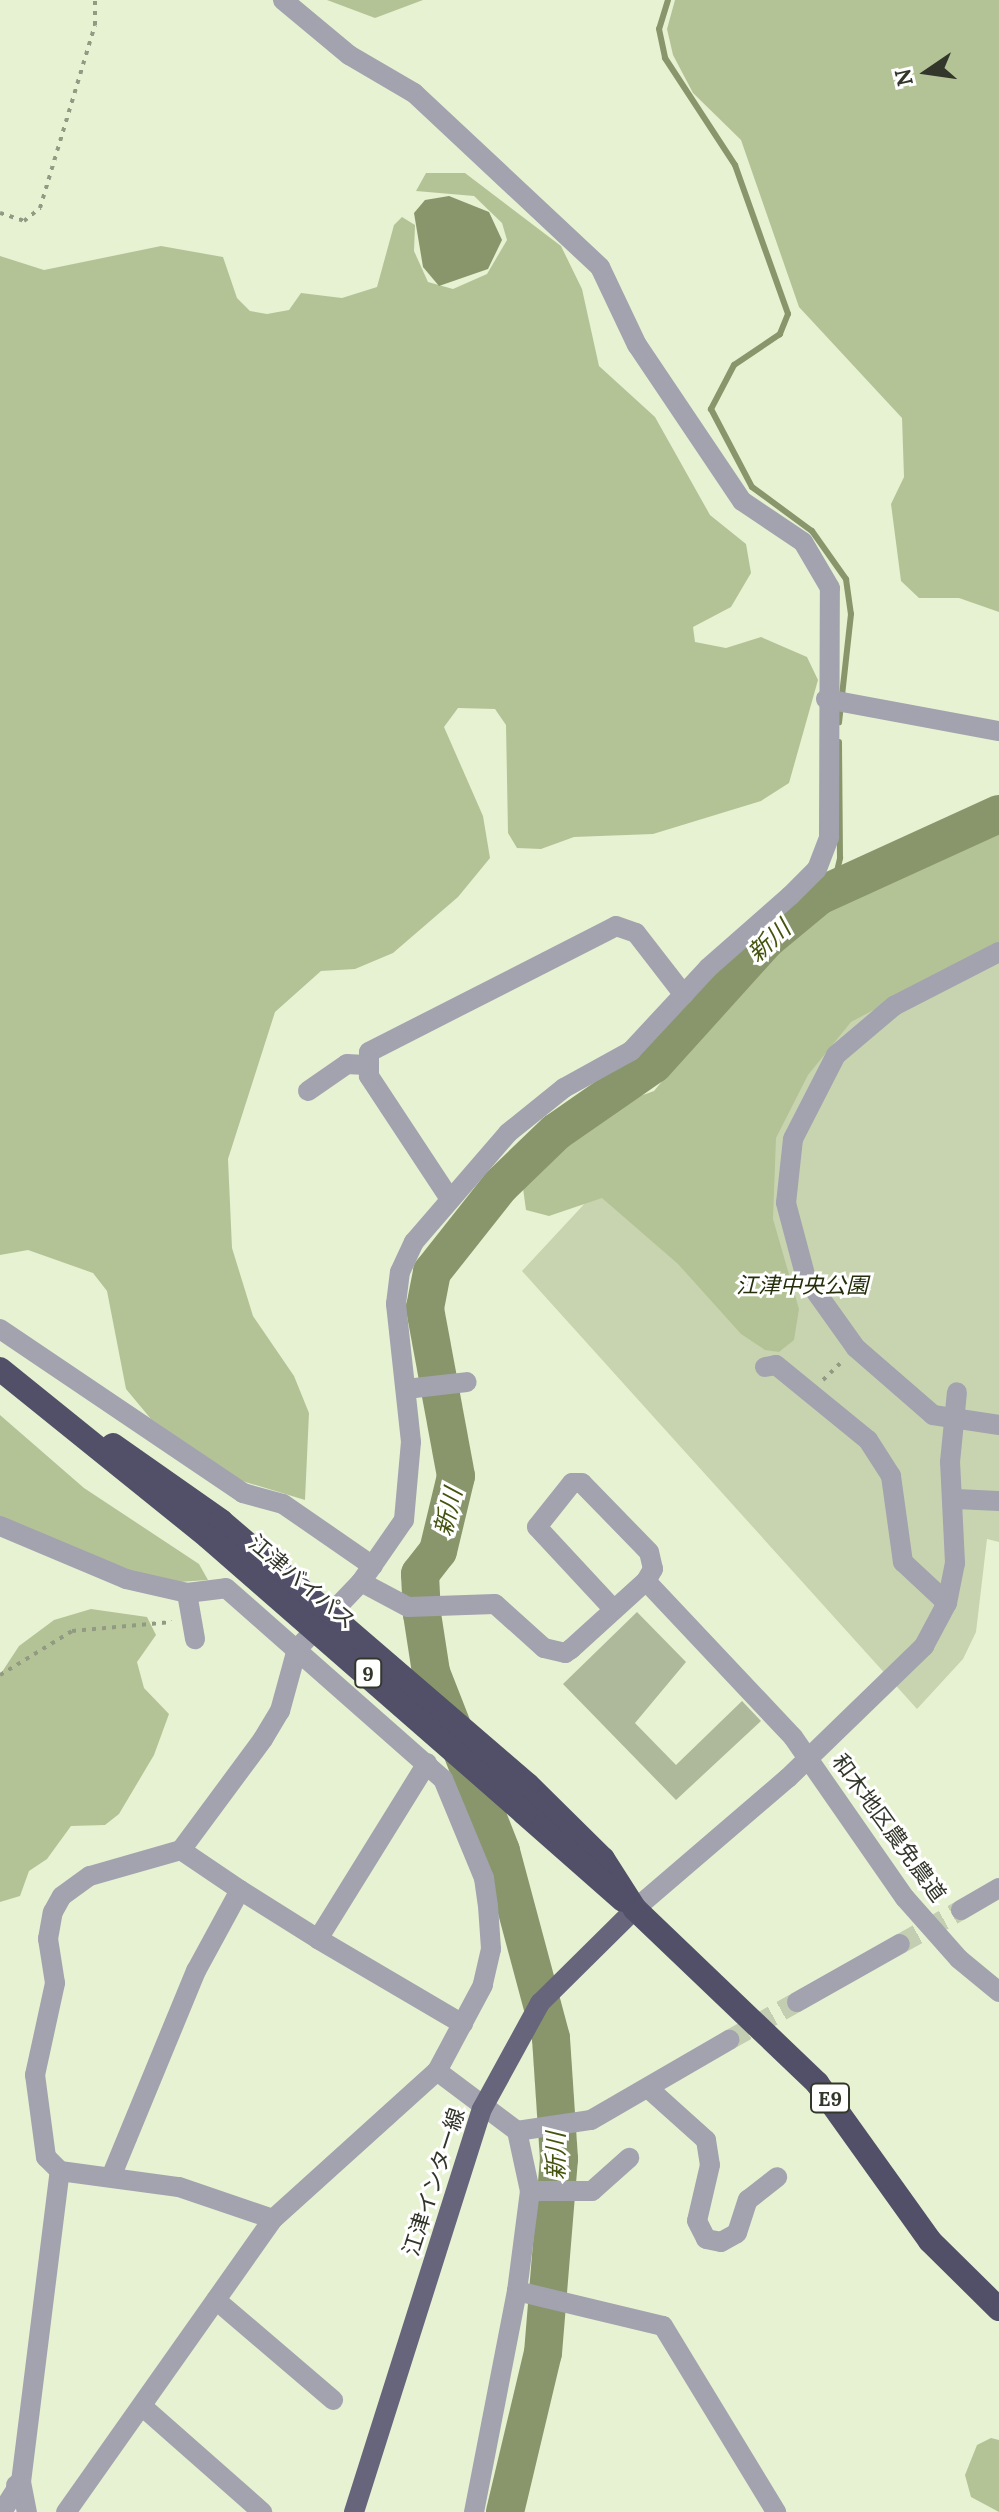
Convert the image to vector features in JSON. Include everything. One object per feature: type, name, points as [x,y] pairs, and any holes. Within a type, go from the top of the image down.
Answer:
[{"type":"highway","name":"江津バイパス","points":[[0,1369],[214,1529],[593,1879],[635,1909]]},
{"type":"highway","points":[[214,1529],[362,1636],[528,1785],[603,1859],[635,1909]]},
{"type":"highway","name":"E9","points":[[635,1909],[817,2083],[930,2241],[999,2309]]},
{"type":"main road","name":"江津インター線","points":[[354,2512],[482,2109],[518,2033],[560,1982],[635,1909]]},
{"type":"street","points":[[273,2219],[179,2187],[60,2171],[46,2157],[35,2075],[55,1983],[48,1939],[53,1912],[62,1896],[90,1876],[181,1850],[280,1711],[297,1649],[395,1540],[408,1498],[414,1388],[396,1304],[400,1272],[448,1196],[508,1133],[564,1088],[631,1051],[684,995],[817,869],[829,837],[826,699],[830,588],[803,542],[742,501],[637,345],[600,267],[414,93],[349,55],[283,0]]},
{"type":"street","points":[[826,699],[999,731]]},
{"type":"street","points":[[365,1065],[372,1050],[610,927],[636,933],[684,995]]},
{"type":"street","points":[[999,952],[894,1006],[851,1038],[822,1073],[793,1139],[786,1203],[797,1257],[830,1318],[856,1348],[933,1415],[999,1425]]},
{"type":"street","points":[[308,1091],[347,1064],[365,1065]]},
{"type":"street","points":[[365,1065],[448,1196]]},
{"type":"street","points":[[0,1329],[243,1493],[283,1504],[408,1607],[495,1604],[557,1654],[614,1610],[646,1581],[653,1569],[649,1552],[582,1483],[572,1483],[537,1527],[614,1610]]},
{"type":"street","points":[[765,1367],[776,1365],[868,1440],[891,1476],[903,1562],[947,1603]]},
{"type":"street","points":[[414,1388],[460,1383]]},
{"type":"street","points":[[635,1909],[809,1758],[924,1646],[947,1603],[955,1563],[956,1499],[950,1462],[957,1392]]},
{"type":"street","points":[[956,1499],[999,1501]]},
{"type":"street","points":[[0,1526],[126,1579],[187,1593],[226,1588],[427,1763],[453,1802],[488,1906],[486,1973],[437,2071],[273,2219],[66,2512]]},
{"type":"street","name":"和木地区農免農道","points":[[646,1581],[809,1758],[905,1898],[959,1959],[999,1992]]},
{"type":"street","points":[[187,1593],[195,1639]]},
{"type":"street","points":[[318,1939],[427,1763]]},
{"type":"street","points":[[181,1850],[318,1939],[463,2024]]},
{"type":"street","points":[[961,1910],[999,1888]]},
{"type":"street","points":[[111,2177],[196,1971],[240,1890]]},
{"type":"street","points":[[797,2002],[900,1944]]},
{"type":"street","points":[[437,2071],[482,2109],[525,2131],[591,2120],[729,2040]]},
{"type":"street","points":[[648,2088],[706,2140],[710,2165],[697,2221],[706,2239],[721,2242],[737,2233],[748,2200],[777,2177]]},
{"type":"street","points":[[474,2512],[521,2292],[533,2191],[525,2131]]},
{"type":"street","points":[[533,2191],[572,2193],[599,2187],[629,2158]]},
{"type":"street","points":[[27,2512],[21,2482],[60,2171]]},
{"type":"street","points":[[521,2292],[566,2300],[663,2326],[776,2512]]},
{"type":"street","points":[[216,2300],[333,2400]]},
{"type":"street","points":[[143,2407],[262,2512]]},
{"type":"street","points":[[0,2495],[21,2482]]},
{"type":"street","points":[[2,2512],[21,2482]]},
{"type":"path","points":[[0,213],[24,221],[40,208],[95,25],[95,0]]},
{"type":"path","points":[[819,1383],[856,1348]]},
{"type":"path","points":[[0,1675],[72,1631],[190,1618]]},
{"type":"green space","name":"江津中央公園","points":[[999,928],[999,1542],[987,1539],[976,1632],[963,1659],[917,1709],[522,1271],[600,1187],[783,1056]]},
{"type":"shaded area","points":[[327,0],[423,0],[375,18]]},
{"type":"shaded area","points":[[675,0],[999,0],[999,612],[959,598],[919,598],[901,581],[891,504],[904,477],[902,418],[799,307],[741,140],[693,93],[673,55],[667,29]]},
{"type":"shaded area","points":[[426,173],[465,173],[561,246],[582,289],[599,366],[655,417],[710,515],[746,544],[751,573],[731,607],[693,627],[695,642],[726,648],[761,637],[807,657],[818,680],[789,783],[761,801],[653,834],[574,837],[541,849],[517,848],[508,833],[506,725],[495,709],[458,708],[444,727],[483,816],[490,858],[458,897],[393,953],[355,969],[321,971],[275,1012],[228,1159],[232,1248],[253,1316],[294,1376],[309,1413],[305,1500],[242,1481],[151,1419],[126,1389],[107,1291],[93,1273],[28,1250],[0,1255],[0,256],[44,270],[161,246],[223,257],[237,298],[250,311],[267,314],[289,310],[301,293],[342,298],[377,287],[394,225],[402,217],[415,225],[414,251],[428,282],[453,289],[487,274],[507,240],[502,223],[474,196],[416,191]]},
{"type":"shaded area","points":[[449,196],[489,212],[502,240],[488,269],[439,286],[423,267],[414,213],[425,200]]},
{"type":"shaded area","points":[[999,824],[999,943],[851,1022],[808,1075],[776,1138],[773,1219],[799,1309],[794,1340],[779,1352],[765,1350],[741,1334],[678,1264],[602,1198],[549,1216],[526,1210],[522,1181],[543,1153],[615,1105],[654,1091],[762,960],[810,914]]},
{"type":"shaded area","points":[[0,1415],[84,1488],[199,1564],[208,1580],[165,1583],[0,1521]]},
{"type":"shaded area","points":[[91,1609],[147,1617],[156,1635],[137,1662],[144,1688],[169,1714],[154,1755],[119,1814],[105,1825],[71,1826],[47,1859],[29,1871],[20,1896],[0,1902],[0,1675],[19,1646],[54,1620]]},
{"type":"shaded area","points":[[991,2438],[999,2440],[999,2512],[971,2497],[965,2475],[977,2445]]},
{"type":"building","points":[[637,1612],[686,1662],[635,1723],[676,1765],[742,1701],[761,1721],[676,1800],[563,1684]]},
{"type":"waterway","points":[[668,0],[659,29],[665,58],[735,165],[788,314],[780,334],[734,365],[711,409],[752,487],[812,531],[846,579],[851,614],[839,722]]},
{"type":"waterway","points":[[819,896],[835,880],[840,858],[839,742]]},
{"type":"waterway","name":"新川","points":[[505,2512],[543,2353],[559,2159],[551,2038],[501,1851],[431,1672],[422,1614],[420,1574],[438,1551],[456,1476],[425,1308],[432,1272],[500,1186],[556,1132],[654,1064],[766,940],[819,896],[999,814]]},
{"type":"tunnel","points":[[900,1944],[961,1910]]},
{"type":"tunnel","points":[[729,2040],[797,2002]]}]
